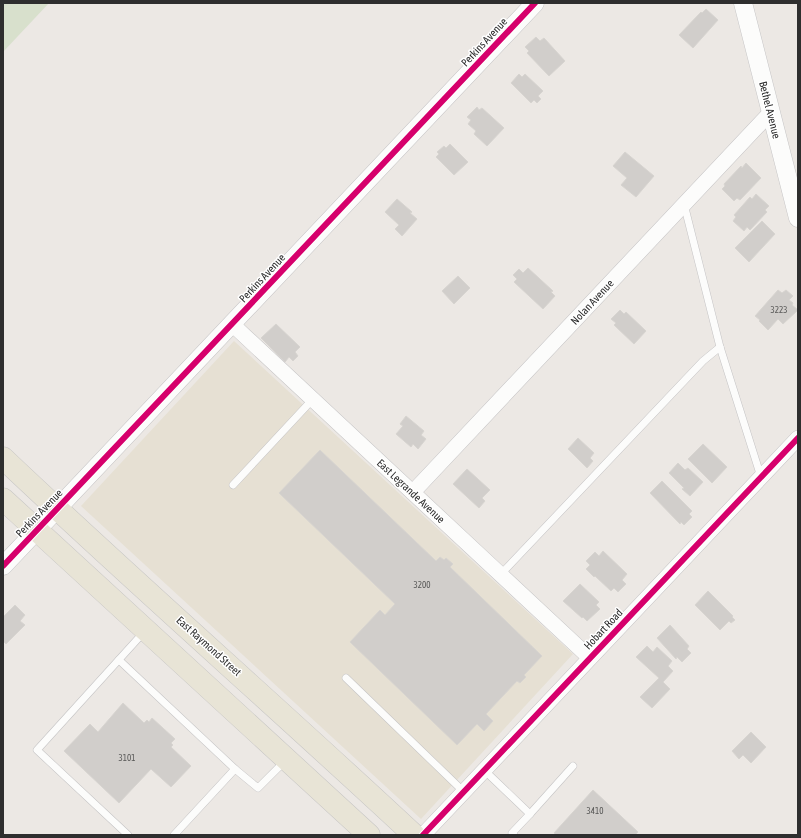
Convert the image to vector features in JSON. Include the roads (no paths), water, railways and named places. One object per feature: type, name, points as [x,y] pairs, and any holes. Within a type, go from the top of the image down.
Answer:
[{"type":"main road","name":"East Raymond Street","points":[[3,458],[414,835]]},
{"type":"main road","points":[[3,499],[369,835]]},
{"type":"street","name":"Perkins Avenue","points":[[3,566],[535,3]]},
{"type":"street","name":"Bethel Avenue","points":[[743,3],[798,218]]},
{"type":"street","name":"Nolan Avenue","points":[[413,492],[770,112]]},
{"type":"street","name":"East Legrande Avenue","points":[[232,324],[590,658]]},
{"type":"street","name":"Hobart Road","points":[[424,835],[798,438]]},
{"type":"lane","points":[[684,204],[720,347],[761,477]]},
{"type":"lane","points":[[501,574],[703,361],[720,347]]},
{"type":"lane","points":[[233,485],[313,400]]},
{"type":"lane","points":[[128,835],[37,750],[146,630]]},
{"type":"lane","points":[[119,660],[235,769],[258,788],[287,759]]},
{"type":"lane","points":[[346,678],[464,792]]},
{"type":"lane","points":[[514,835],[512,833],[573,766]]},
{"type":"lane","points":[[177,834],[235,769]]},
{"type":"lane","points":[[484,770],[530,814]]}]
